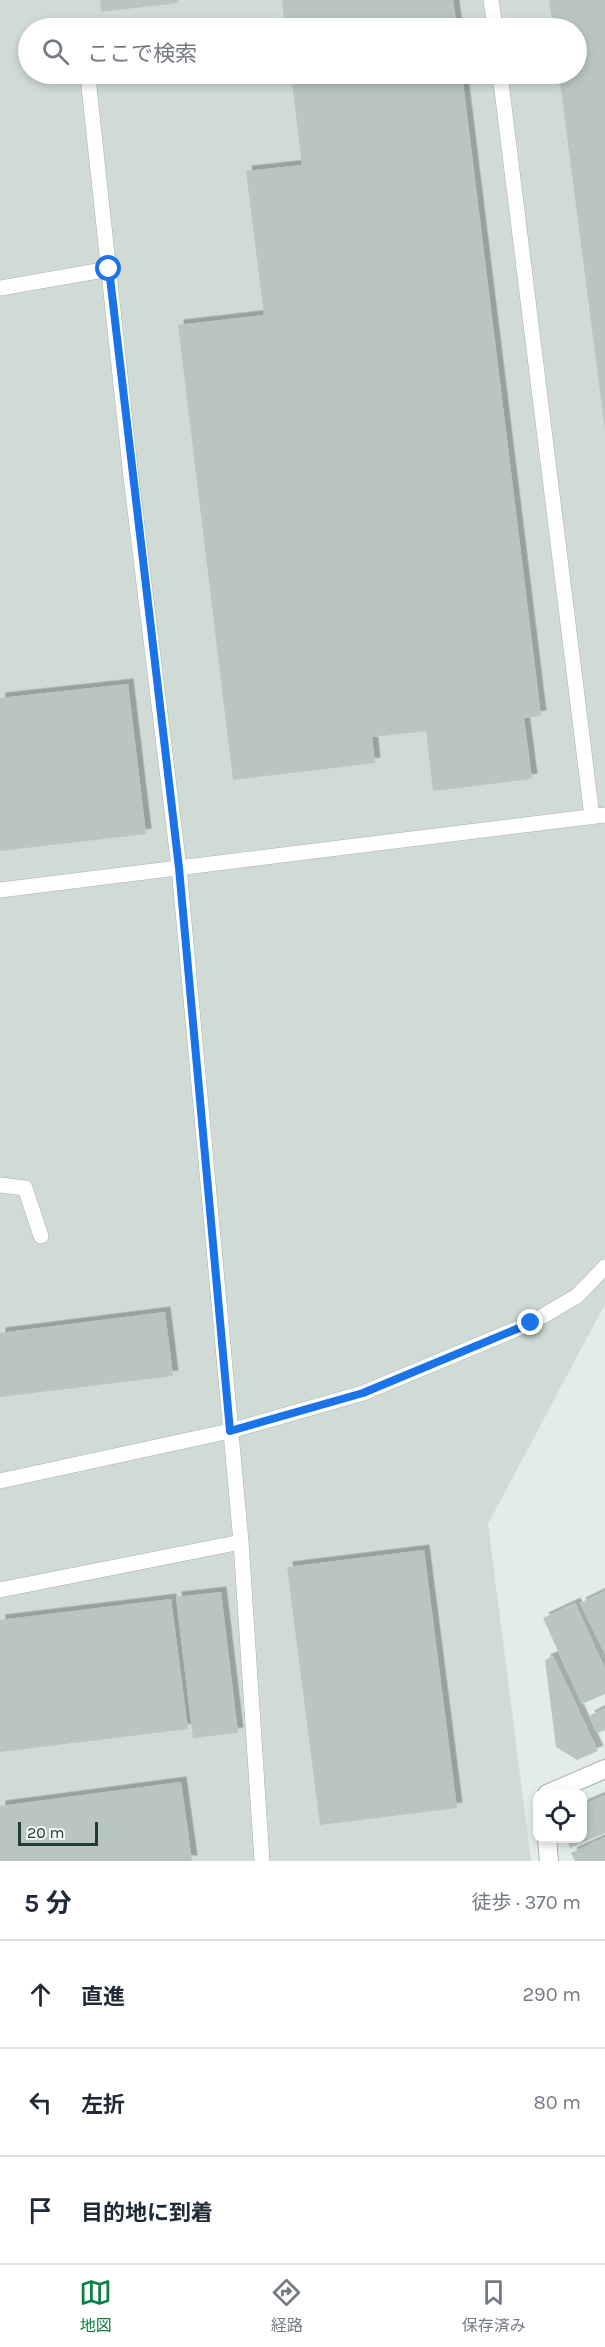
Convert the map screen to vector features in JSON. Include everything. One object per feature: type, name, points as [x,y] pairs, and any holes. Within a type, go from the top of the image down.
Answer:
[{"type":"street","points":[[558,1789],[605,1769]]},
{"type":"street","points":[[547,1843],[549,1861]]},
{"type":"lane","points":[[491,0],[494,18]]},
{"type":"lane","points":[[0,890],[598,816],[501,84]]},
{"type":"lane","points":[[89,87],[179,868],[241,1542],[262,1861]]},
{"type":"lane","points":[[0,288],[109,269]]},
{"type":"lane","points":[[0,1185],[25,1188],[41,1236]]},
{"type":"lane","points":[[0,1481],[230,1431],[363,1393],[531,1323],[577,1296],[605,1267]]},
{"type":"lane","points":[[0,1590],[241,1542]]},
{"type":"shaded area","points":[[0,0],[605,0],[605,1304],[488,1524],[531,1861],[0,1861]]},
{"type":"building","points":[[100,0],[178,0],[178,3],[101,12]]},
{"type":"building","points":[[282,0],[453,0],[456,18],[284,18]]},
{"type":"building","points":[[549,0],[605,0],[605,430],[560,84],[587,84],[587,18],[552,18]]},
{"type":"building","points":[[292,84],[463,84],[541,716],[524,718],[532,779],[433,791],[426,731],[372,737],[375,763],[233,780],[178,325],[264,315],[246,171],[302,165]]},
{"type":"building","points":[[128,684],[146,834],[0,851],[0,698]]},
{"type":"building","points":[[165,1312],[173,1376],[0,1397],[0,1333]]},
{"type":"building","points":[[424,1550],[457,1808],[320,1825],[287,1567]]},
{"type":"building","points":[[605,1591],[605,1654],[580,1603]]},
{"type":"building","points":[[221,1592],[238,1733],[193,1738],[176,1597]]},
{"type":"building","points":[[171,1599],[188,1729],[0,1752],[0,1620]]},
{"type":"building","points":[[575,1603],[605,1669],[605,1694],[582,1704],[543,1618]]},
{"type":"building","points":[[553,1656],[598,1751],[577,1760],[556,1747],[545,1660]]},
{"type":"building","points":[[605,1708],[605,1730],[597,1733],[589,1716]]},
{"type":"building","points":[[181,1782],[192,1861],[0,1861],[0,1806]]},
{"type":"building","points":[[605,1795],[605,1833],[587,1841],[587,1803]]},
{"type":"building","points":[[605,1837],[605,1861],[575,1861],[571,1853]]},
{"type":"building","points":[[568,1843],[582,1843],[570,1848]]},
{"type":"route","points":[[109,269],[131,477],[179,868],[230,1431],[363,1393],[531,1323]]}]
